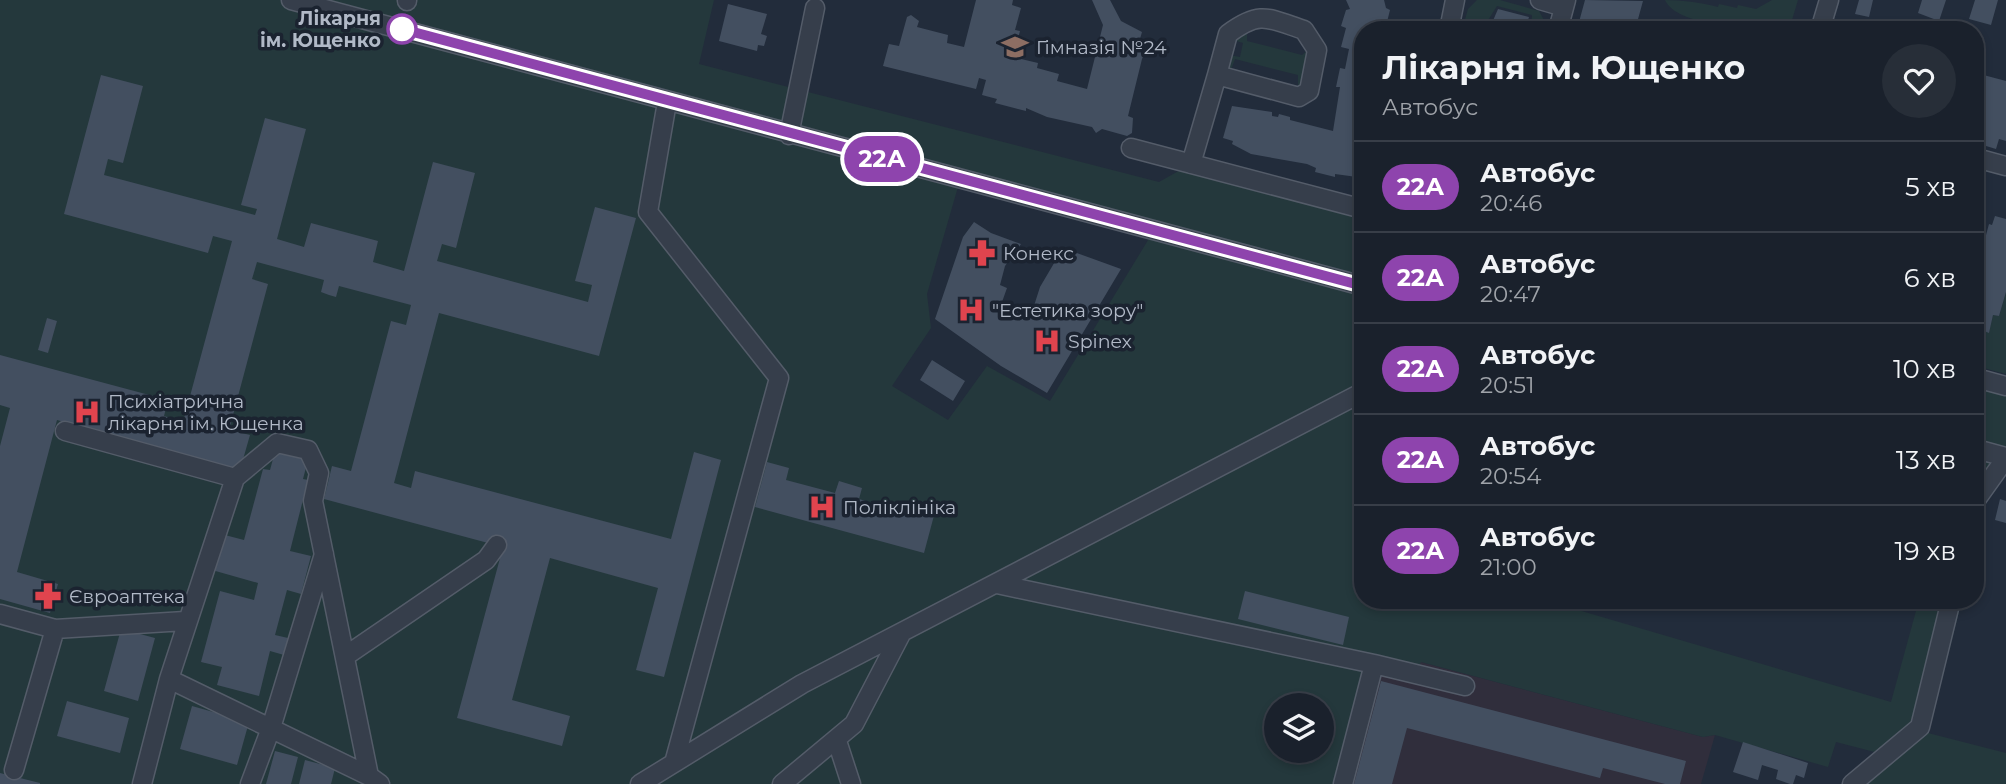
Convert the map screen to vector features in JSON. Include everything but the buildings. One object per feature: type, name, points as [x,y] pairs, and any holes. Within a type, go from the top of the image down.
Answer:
[{"type":"street","points":[[291,0],[1354,284]]},
{"type":"street","points":[[1451,21],[1455,0]]},
{"type":"street","points":[[1540,0],[1565,3],[1560,21]]},
{"type":"street","points":[[1823,21],[1829,0]]},
{"type":"street","points":[[789,135],[815,8]]},
{"type":"street","points":[[1191,164],[1228,34],[1247,20],[1265,18],[1304,30],[1317,50],[1308,91],[1299,97],[1217,75]]},
{"type":"street","points":[[667,102],[648,212],[779,378],[674,762]]},
{"type":"street","points":[[1131,148],[1354,207]]},
{"type":"street","points":[[1984,160],[2006,166]]},
{"type":"street","points":[[1984,380],[2006,386]]},
{"type":"street","points":[[640,784],[802,684],[1354,397]]},
{"type":"street","points":[[65,431],[235,478]]},
{"type":"street","points":[[142,784],[185,621],[235,478],[277,443],[308,450],[319,473],[313,501],[374,780]]},
{"type":"street","points":[[1984,451],[2006,457],[1984,489]]},
{"type":"street","points":[[347,656],[486,560],[497,545]]},
{"type":"street","points":[[250,784],[271,728],[325,550]]},
{"type":"street","points":[[1035,564],[1045,596]]},
{"type":"street","points":[[997,584],[1374,664],[1465,686]]},
{"type":"street","points":[[1852,784],[1920,727],[1949,609]]},
{"type":"street","points":[[0,614],[55,629],[185,621]]},
{"type":"street","points":[[14,770],[55,629]]},
{"type":"street","points":[[782,784],[837,741],[862,713],[901,634]]},
{"type":"street","points":[[1343,784],[1374,664]]},
{"type":"street","points":[[169,679],[374,780]]},
{"type":"street","points":[[837,741],[851,784]]},
{"type":"shaded area","points":[[1421,662],[1703,737],[1715,735],[1701,784],[1343,784],[1374,664]]},
{"type":"green space","points":[[0,0],[714,0],[699,64],[1159,182],[1191,164],[1354,207],[1354,609],[1575,609],[1891,702],[1917,609],[1960,609],[1928,733],[2006,753],[2006,784],[1852,784],[1886,755],[1836,742],[1828,767],[1715,735],[1703,737],[1421,662],[1416,674],[1375,664],[1343,784],[0,784]],"holes":[[[960,180],[1153,232],[1050,401],[987,366],[948,420],[892,386],[931,328],[927,294]]]},
{"type":"green space","points":[[1477,0],[1500,0],[1539,11],[1544,21],[1532,21],[1532,15],[1497,6],[1488,21],[1465,21],[1468,9]]},
{"type":"green space","points":[[1665,0],[1718,7],[1719,4],[1737,8],[1738,5],[1756,9],[1772,0],[1798,0],[1792,21],[1700,21],[1673,9]]},
{"type":"green space","points":[[1247,30],[1247,41],[1302,55],[1309,49],[1305,86],[1298,88],[1298,75],[1235,59],[1231,70],[1227,69],[1229,55],[1240,57],[1243,43],[1233,40]]},
{"type":"green space","points":[[2006,292],[2006,374],[1984,368],[1984,331],[1989,332],[1993,315],[1999,316]]},
{"type":"green space","points":[[1984,380],[2006,386],[2006,458],[1989,493],[1984,513]]},
{"type":"bus line","name":"22А","points":[[402,29],[687,108],[1354,284]]},
{"type":"place","name":"Лікарня ім. Ющенко","points":[[402,29]]},
{"type":"place","name":"Гімназія №24","points":[[1015,47]]},
{"type":"place","name":"Конекс","points":[[982,253]]},
{"type":"place","name":"\"Естетика зору\"","points":[[971,310]]},
{"type":"place","name":"Spinex","points":[[1047,341]]},
{"type":"place","name":"Психіатрична лікарня ім. Ющенка","points":[[87,412]]},
{"type":"place","name":"Поліклініка","points":[[822,507]]},
{"type":"place","name":"Євроаптека","points":[[48,596]]}]
